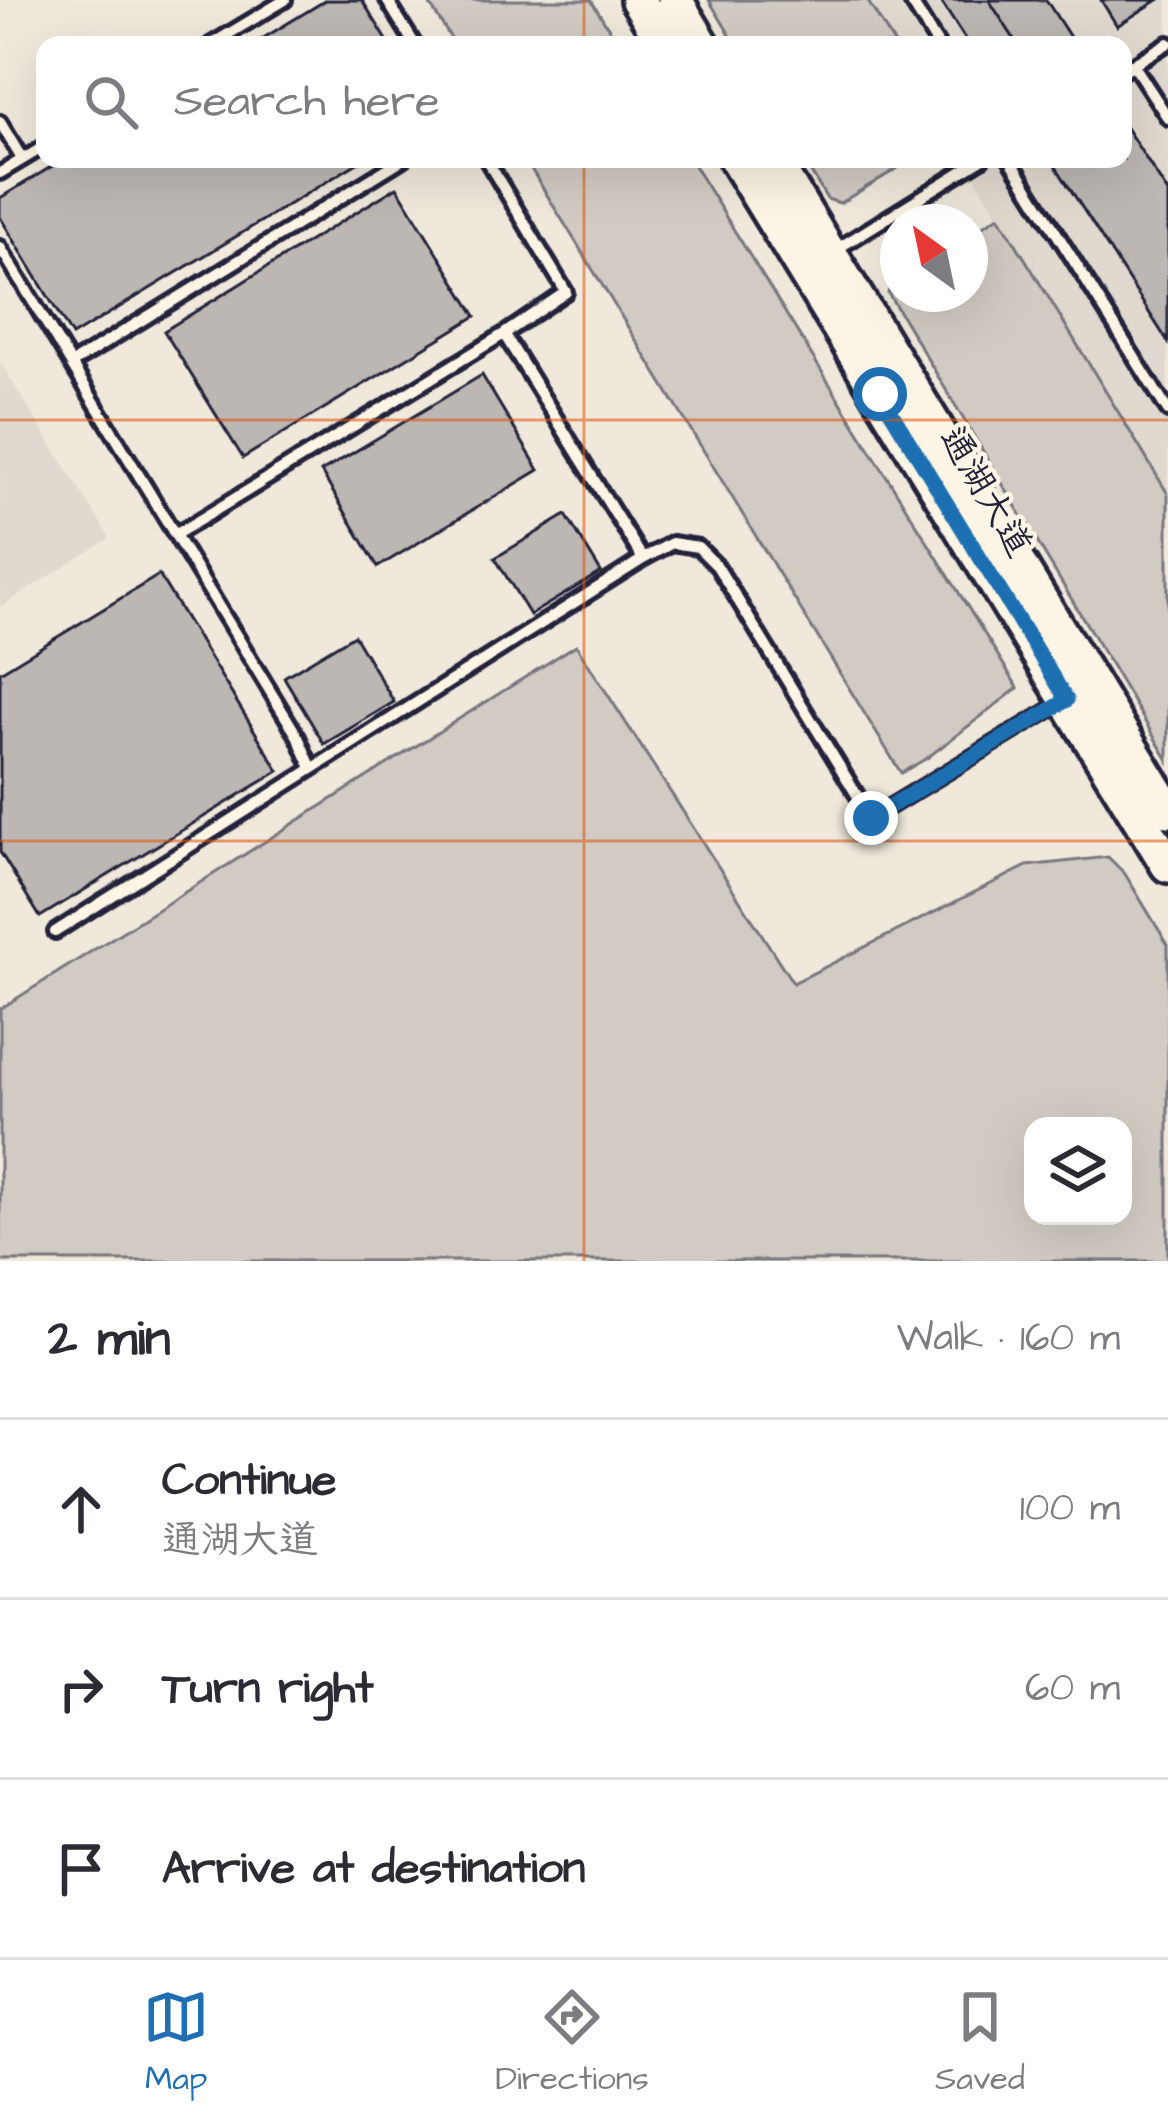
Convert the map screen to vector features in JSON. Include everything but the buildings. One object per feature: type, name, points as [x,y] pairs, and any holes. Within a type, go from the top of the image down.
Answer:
[{"type":"main road","points":[[638,0],[660,36]]},
{"type":"main road","points":[[675,0],[697,36]]},
{"type":"main road","name":"通湖大道","points":[[742,168],[1168,865]]},
{"type":"main road","name":"通湖大道","points":[[777,168],[1168,810]]},
{"type":"lane","points":[[225,36],[285,0]]},
{"type":"lane","points":[[387,0],[410,36]]},
{"type":"lane","points":[[910,0],[932,36]]},
{"type":"lane","points":[[1132,66],[1168,43]]},
{"type":"lane","points":[[1132,73],[1168,118]]},
{"type":"lane","points":[[0,122],[22,159]]},
{"type":"lane","points":[[0,173],[36,151]]},
{"type":"lane","points":[[71,364],[389,168]]},
{"type":"lane","points":[[176,535],[566,292],[491,168]]},
{"type":"lane","points":[[830,254],[968,168]]},
{"type":"lane","points":[[1016,168],[1168,411]]},
{"type":"lane","points":[[0,247],[298,737],[312,769]]},
{"type":"lane","points":[[504,334],[643,559]]},
{"type":"lane","points":[[55,932],[672,542],[698,547],[717,566],[871,818],[1067,700]]},
{"type":"shaded area","points":[[427,0],[591,0],[613,36],[449,36]]},
{"type":"shaded area","points":[[709,0],[867,0],[889,36],[731,36]]},
{"type":"shaded area","points":[[867,0],[1168,0],[1168,494],[969,168],[1132,168],[1132,36],[889,36]]},
{"type":"shaded area","points":[[531,168],[696,168],[1018,688],[901,773]]},
{"type":"shaded area","points":[[808,168],[898,168],[840,203],[827,199]]},
{"type":"shaded area","points":[[999,216],[1168,494],[1168,760],[899,312],[988,312],[988,223]]},
{"type":"shaded area","points":[[0,362],[110,538],[0,607]]},
{"type":"shaded area","points":[[576,645],[793,983],[1027,866],[1108,857],[1125,874],[1168,945],[1168,1261],[0,1261],[0,1009]]},
{"type":"route","points":[[871,818],[1067,700],[880,394]]}]
